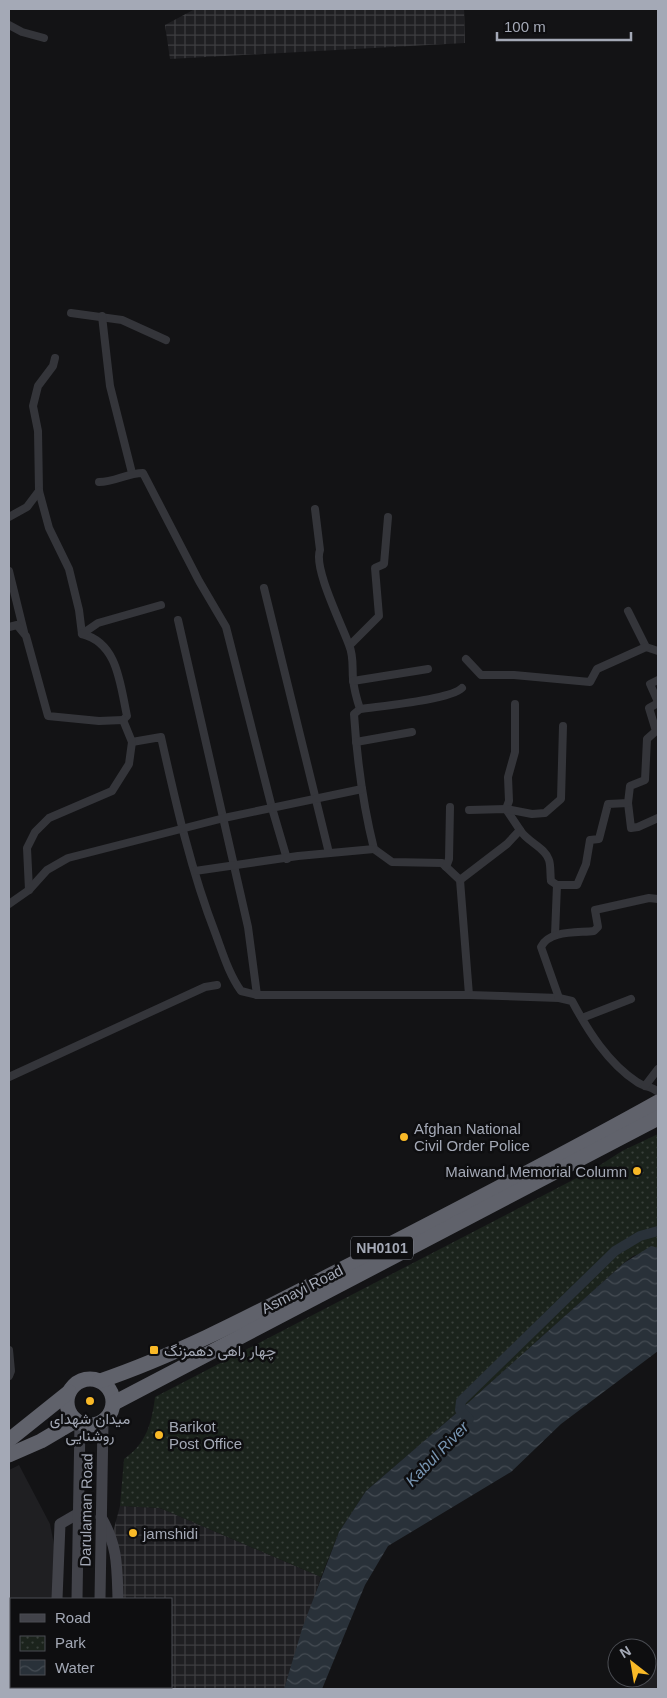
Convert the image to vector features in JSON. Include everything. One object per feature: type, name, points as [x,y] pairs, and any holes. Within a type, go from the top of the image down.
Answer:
[{"type":"highway","name":"Asmayi Road","points":[[100,1381],[151,1364],[281,1300],[554,1160],[658,1102]]},
{"type":"highway","name":"Asmayi Road","points":[[114,1403],[492,1207],[658,1118]]},
{"type":"highway","name":"NH0101","points":[[9,1440],[79,1382],[86,1379],[100,1381]]},
{"type":"highway","points":[[69,1392],[67,1408],[78,1422],[88,1426],[103,1422],[112,1410],[114,1403],[110,1390],[100,1381]]},
{"type":"highway","points":[[9,1455],[78,1422]]},
{"type":"main road","name":"Darulaman Road","points":[[77,1598],[78,1422]]},
{"type":"main road","name":"Darulaman Road","points":[[100,1598],[103,1422]]},
{"type":"main road","points":[[57,1598],[60,1524],[78,1512]]},
{"type":"main road","points":[[101,1517],[112,1536],[116,1551],[118,1598]]},
{"type":"street","points":[[9,25],[44,38]]},
{"type":"street","points":[[71,313],[122,320],[166,340]]},
{"type":"street","points":[[102,316],[110,386],[132,473]]},
{"type":"street","points":[[55,358],[53,366],[38,386],[33,406],[38,431],[39,491],[49,528],[69,569],[79,610],[82,634]]},
{"type":"street","points":[[99,482],[111,482],[132,473],[143,473],[198,581],[226,627],[272,808],[287,859]]},
{"type":"street","points":[[9,517],[27,507],[39,491]]},
{"type":"street","points":[[316,509],[320,550],[318,556],[327,589],[350,645],[353,681],[360,710]]},
{"type":"street","points":[[350,645],[379,616],[374,568],[384,564],[388,517]]},
{"type":"street","points":[[9,572],[48,716],[99,721],[123,720],[127,716],[115,664],[96,637],[82,634]]},
{"type":"street","points":[[264,588],[329,853]]},
{"type":"street","points":[[82,634],[98,623],[161,605]]},
{"type":"street","points":[[628,611],[646,647]]},
{"type":"street","points":[[178,620],[248,927],[257,995]]},
{"type":"street","points":[[9,627],[17,625],[26,636]]},
{"type":"street","points":[[466,660],[481,676],[514,675],[590,682],[598,669],[646,647],[658,651]]},
{"type":"street","points":[[353,681],[428,670]]},
{"type":"street","points":[[658,680],[650,684],[658,702],[649,708],[656,731],[648,739],[645,780],[630,786],[628,803],[631,828],[638,828],[658,818]]},
{"type":"street","points":[[374,849],[362,789],[354,714],[360,710],[436,698],[456,693],[462,688]]},
{"type":"street","points":[[515,704],[515,752],[508,777],[506,810],[528,840],[538,846],[549,858],[551,881],[556,885],[577,885],[586,864],[590,840],[599,839],[608,804],[628,803]]},
{"type":"street","points":[[29,890],[27,848],[35,832],[49,818],[112,791],[129,764],[132,742],[123,720]]},
{"type":"street","points":[[469,810],[506,810],[532,814],[545,813],[561,800],[562,726]]},
{"type":"street","points":[[356,742],[412,732]]},
{"type":"street","points":[[132,742],[161,736],[181,830],[195,871],[204,906],[235,983],[241,991],[257,995],[469,995],[559,998],[572,1001],[587,1030],[608,1055],[638,1083],[658,1092]]},
{"type":"street","points":[[9,904],[29,890],[47,870],[68,858],[224,818],[362,789]]},
{"type":"street","points":[[446,867],[449,859],[450,808]]},
{"type":"street","points":[[460,880],[507,844],[520,830]]},
{"type":"street","points":[[195,871],[233,864],[374,849],[392,862],[437,862],[446,867],[460,880],[469,995]]},
{"type":"street","points":[[555,935],[556,885]]},
{"type":"street","points":[[559,998],[541,947],[544,941],[555,935],[594,931],[598,927],[595,910],[649,898],[658,899]]},
{"type":"street","points":[[9,1077],[205,987],[217,985]]},
{"type":"street","points":[[582,1018],[631,999]]},
{"type":"street","points":[[646,1086],[658,1069]]},
{"type":"street","points":[[9,1350],[11,1371],[9,1376]]},
{"type":"shaded area","points":[[195,9],[464,9],[465,43],[170,59],[165,25]]},
{"type":"shaded area","points":[[19,1465],[50,1524],[55,1549],[54,1598],[10,1598],[10,1688],[51,1689],[9,1689],[9,1470]]},
{"type":"shaded area","points":[[120,1506],[160,1508],[321,1577],[284,1689],[120,1689],[172,1688],[172,1598],[118,1598],[112,1536]]},
{"type":"shaded area","points":[[657,1664],[658,1689],[636,1689],[657,1688]]},
{"type":"green space","points":[[658,1134],[658,1248],[633,1256],[624,1263],[460,1410],[366,1491],[339,1532],[321,1577],[160,1508],[120,1506],[124,1459],[138,1447],[147,1432],[155,1397],[594,1169],[622,1151]]},
{"type":"water","name":"Kabul River","points":[[651,1246],[658,1248],[658,1351],[561,1424],[511,1472],[388,1546],[365,1585],[322,1689],[284,1689],[303,1626],[339,1532],[366,1491],[460,1410],[624,1263]]},
{"type":"waterway","name":"Kabul River","points":[[469,1419],[460,1410],[461,1401],[615,1251],[640,1236],[658,1231]]},
{"type":"place","name":"Afghan National Civil Order Police","points":[[404,1137]]},
{"type":"place","name":"Maiwand Memorial Column","points":[[637,1171]]},
{"type":"place","name":"چهار راهی دهمزنگ","points":[[154,1350]]},
{"type":"place","name":"میدان شهدای روشنایی","points":[[90,1401]]},
{"type":"place","name":"Barikot Post Office","points":[[159,1435]]},
{"type":"place","name":"jamshidi","points":[[133,1533]]}]
